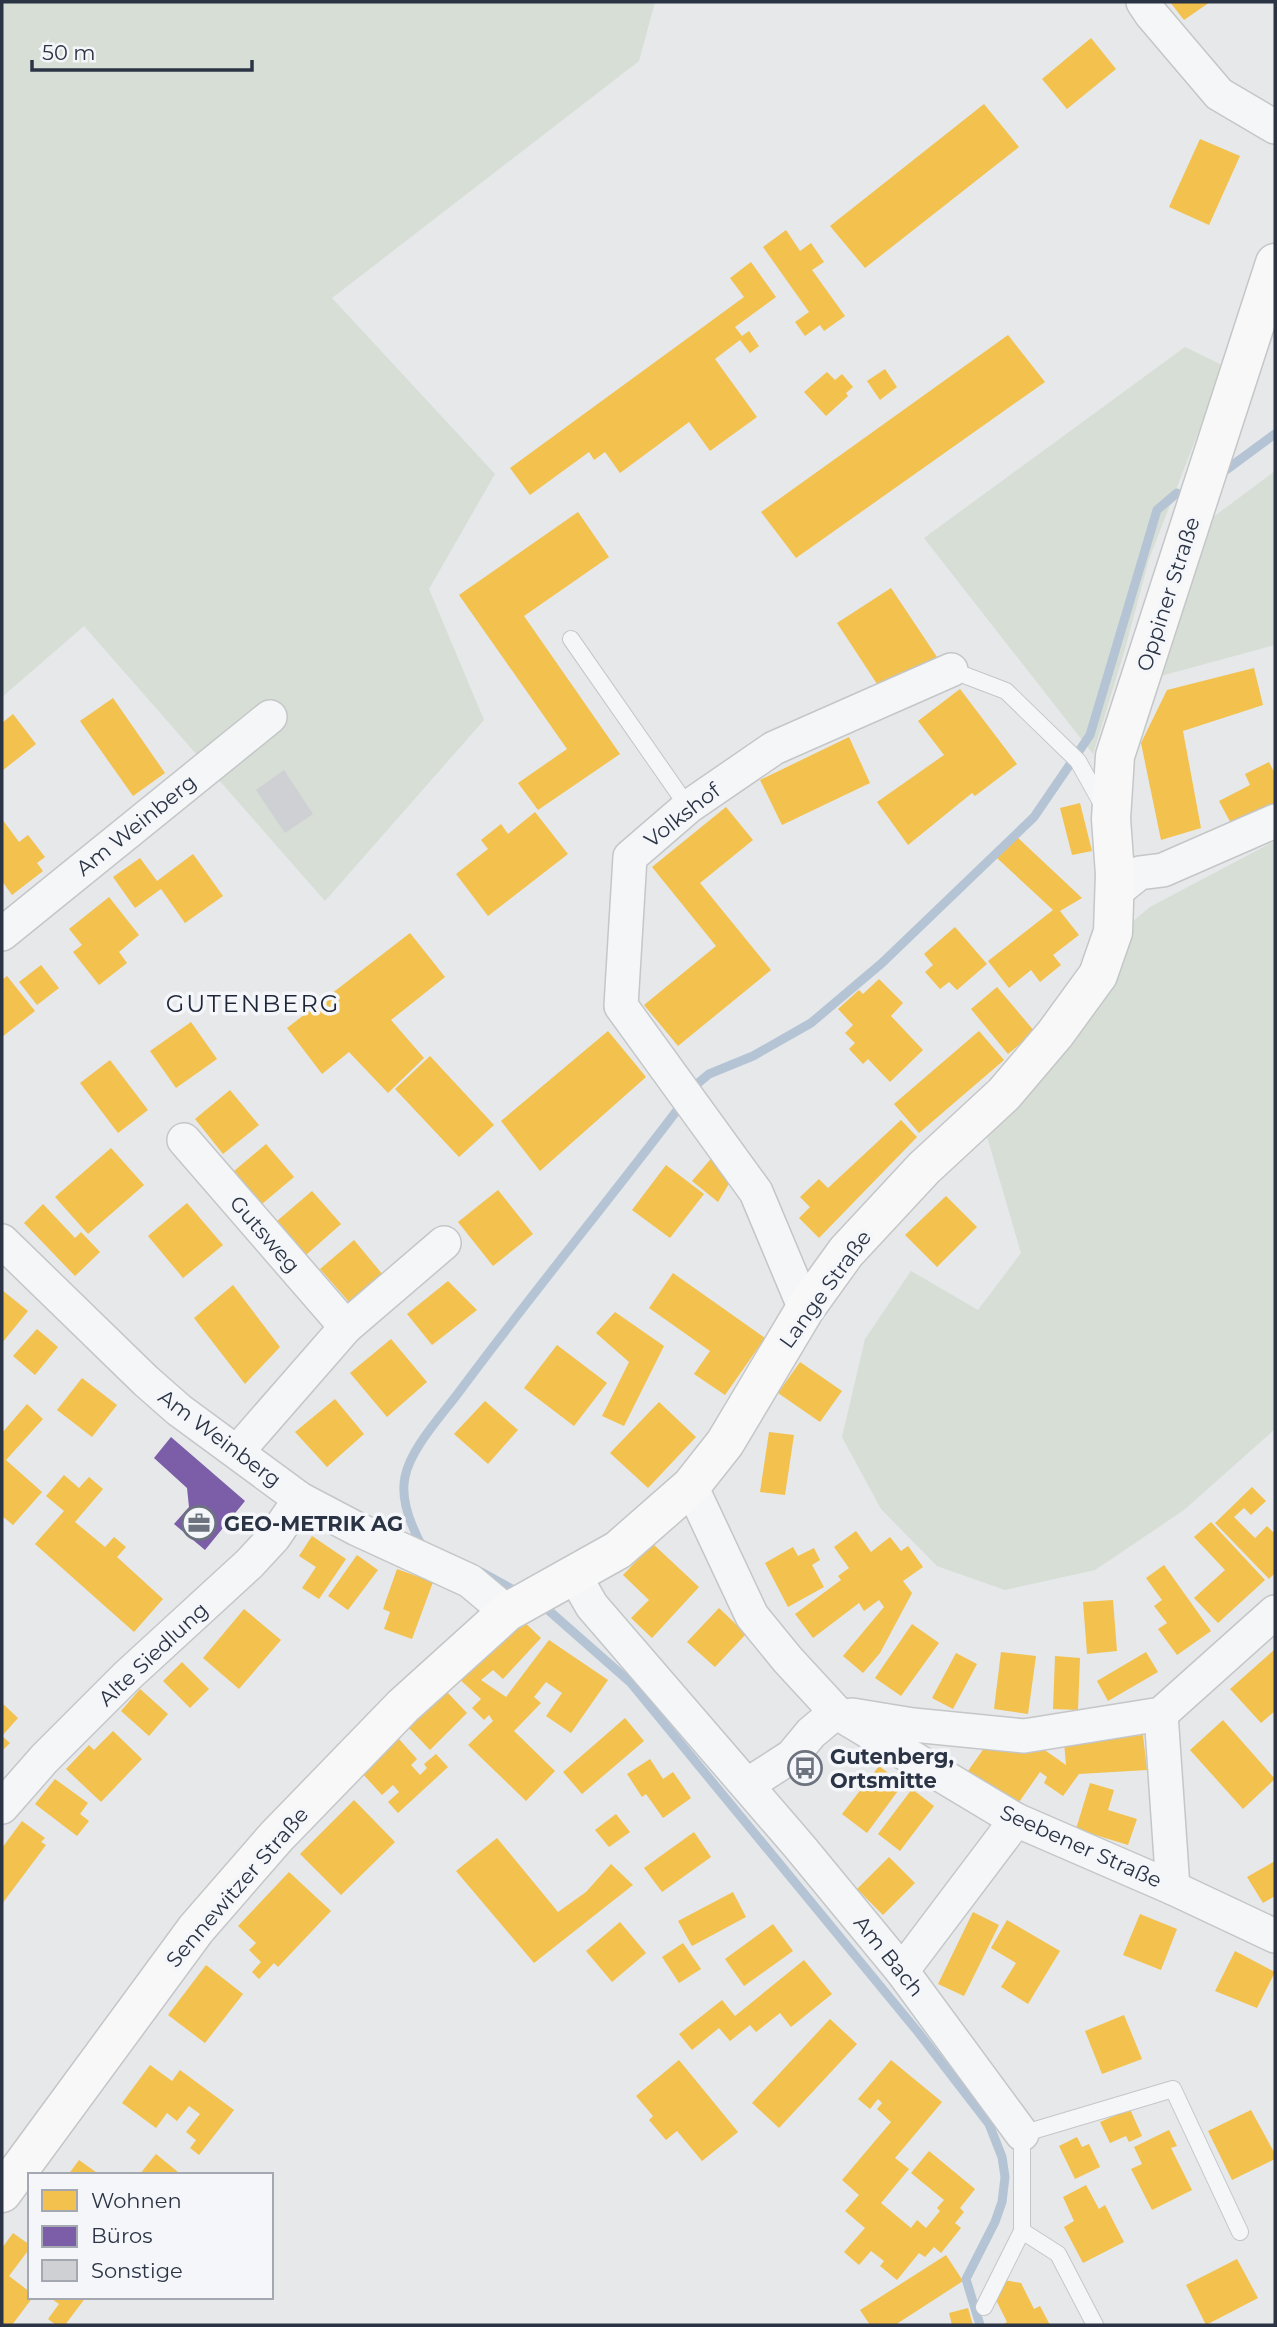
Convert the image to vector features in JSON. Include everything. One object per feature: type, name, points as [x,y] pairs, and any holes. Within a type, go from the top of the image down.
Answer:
[{"type":"street","points":[[1143,2],[1219,94],[1275,127]]},
{"type":"street","name":"Oppiner Straße","points":[[1113,932],[1111,819],[1115,756],[1275,263]]},
{"type":"street","name":"Volkshof","points":[[805,1310],[756,1192],[621,1006],[629,857],[688,807],[774,748],[951,670]]},
{"type":"street","name":"Am Weinberg","points":[[2,934],[270,717]]},
{"type":"street","points":[[1114,893],[1139,873],[1163,870],[1275,821]]},
{"type":"street","name":"Lange Straße","points":[[540,1594],[618,1550],[691,1486],[725,1443],[805,1310],[846,1252],[924,1168],[1004,1094],[1055,1034],[1098,975],[1113,932]]},
{"type":"street","name":"Gutsweg","points":[[184,1140],[346,1327]]},
{"type":"street","name":"Am Weinberg","points":[[2,1241],[179,1410],[300,1499],[357,1529],[470,1581],[540,1594]]},
{"type":"street","points":[[237,1452],[346,1327],[444,1243]]},
{"type":"street","name":"Seebener Straße","points":[[691,1486],[752,1616],[836,1712],[1016,1820],[1173,1888],[1275,1936]]},
{"type":"street","name":"Alte Siedlung","points":[[2,1807],[44,1759],[127,1676],[249,1564],[274,1537],[300,1499]]},
{"type":"street","name":"Am Bach","points":[[540,1594],[592,1606],[747,1785],[902,1971],[1022,2134]]},
{"type":"street","name":"Sennewitzer Straße","points":[[2,2193],[196,1929],[231,1888],[403,1706],[540,1594]]},
{"type":"street","points":[[747,1785],[792,1756],[811,1734],[836,1712],[914,1725],[1024,1735],[1161,1714],[1275,1612]]},
{"type":"street","points":[[1161,1714],[1173,1888]]},
{"type":"street","points":[[902,1971],[1016,1820]]},
{"type":"lane","points":[[571,639],[688,807]]},
{"type":"lane","name":"Volkshof","points":[[951,670],[1006,691],[1078,761],[1111,819]]},
{"type":"lane","points":[[984,2307],[1022,2231],[1022,2134],[1172,2089],[1240,2232]]},
{"type":"lane","points":[[1022,2231],[1058,2254],[1095,2325]]},
{"type":"shaded area","points":[[2,2],[655,2],[639,61],[332,298],[495,474],[429,589],[484,720],[325,901],[84,626],[2,697]]},
{"type":"shaded area","points":[[1185,347],[1224,366],[1149,559],[1093,754],[924,538]]},
{"type":"shaded area","points":[[1275,471],[1275,645],[1157,677],[1212,518]]},
{"type":"shaded area","points":[[1275,841],[1275,1429],[1184,1510],[1095,1570],[1005,1590],[937,1566],[881,1509],[842,1437],[865,1339],[911,1271],[978,1310],[1021,1253],[986,1133],[1083,1030],[1105,978],[1118,934],[1150,907]]},
{"type":"building: Wohnen","points":[[1170,2],[1210,2],[1184,20]]},
{"type":"building: Wohnen","points":[[1091,38],[1116,69],[1067,109],[1042,79]]},
{"type":"building: Wohnen","points":[[984,104],[1019,147],[865,268],[830,226]]},
{"type":"building: Wohnen","points":[[1200,139],[1240,156],[1209,225],[1169,207]]},
{"type":"building: Wohnen","points":[[786,230],[800,251],[811,243],[824,262],[812,270],[845,316],[824,331],[820,325],[805,336],[795,322],[809,312],[763,247]]},
{"type":"building: Wohnen","points":[[751,262],[776,297],[735,327],[742,336],[749,331],[759,346],[750,353],[740,340],[715,359],[757,417],[710,451],[689,422],[620,473],[605,452],[594,460],[589,452],[530,495],[510,468],[744,297],[730,278]]},
{"type":"building: Wohnen","points":[[1008,335],[1045,382],[796,558],[761,512]]},
{"type":"building: Wohnen","points":[[885,369],[897,387],[880,400],[867,381]]},
{"type":"building: Wohnen","points":[[827,372],[835,380],[842,374],[853,387],[846,393],[848,396],[826,416],[804,392]]},
{"type":"building: Wohnen","points":[[578,512],[609,557],[524,616],[620,754],[538,810],[518,783],[567,749],[459,595]]},
{"type":"building: Wohnen","points":[[891,588],[937,657],[883,693],[837,623]]},
{"type":"building: Wohnen","points":[[1254,668],[1263,705],[1183,731],[1201,828],[1161,840],[1141,743],[1167,690]]},
{"type":"building: Wohnen","points":[[960,689],[1017,764],[975,796],[972,793],[908,845],[877,802],[944,755],[918,721]]},
{"type":"building: Wohnen","points":[[113,698],[165,773],[133,796],[80,721]]},
{"type":"building: Wohnen","points":[[13,714],[36,744],[2,771],[2,723]]},
{"type":"building: Wohnen","points":[[849,737],[870,783],[782,825],[760,780]]},
{"type":"building: Wohnen","points":[[1269,762],[1275,774],[1275,811],[1235,831],[1219,801],[1250,785],[1245,774]]},
{"type":"building: Wohnen","points":[[1080,803],[1092,851],[1072,855],[1060,808]]},
{"type":"building: Wohnen","points":[[726,807],[753,840],[700,883],[771,970],[678,1046],[644,1005],[716,946],[652,867]]},
{"type":"building: Wohnen","points":[[535,812],[568,854],[488,916],[456,874],[488,849],[481,840],[501,824],[508,834]]},
{"type":"building: Wohnen","points":[[2,819],[19,842],[28,835],[45,857],[37,863],[43,871],[12,895],[2,881]]},
{"type":"building: Wohnen","points":[[1017,837],[1082,898],[1060,911],[1079,935],[1053,955],[1061,965],[1040,982],[1031,970],[1009,988],[988,961],[1053,910],[997,858]]},
{"type":"building: Wohnen","points":[[193,854],[223,896],[185,923],[161,889],[135,908],[113,877],[140,858],[157,881]]},
{"type":"building: Wohnen","points":[[109,897],[139,935],[119,952],[127,963],[99,985],[73,952],[82,945],[69,929]]},
{"type":"building: Wohnen","points":[[955,927],[987,964],[957,990],[949,982],[940,989],[925,972],[933,965],[924,954]]},
{"type":"building: Wohnen","points":[[410,933],[445,977],[391,1020],[424,1058],[388,1093],[349,1052],[322,1074],[287,1028]]},
{"type":"building: Wohnen","points":[[41,965],[59,988],[37,1005],[19,982]]},
{"type":"building: Wohnen","points":[[7,976],[35,1011],[2,1037],[2,980]]},
{"type":"building: Wohnen","points":[[879,979],[903,1003],[891,1016],[923,1050],[890,1082],[868,1059],[863,1064],[849,1049],[855,1043],[845,1033],[853,1025],[838,1009],[859,990],[863,994]]},
{"type":"building: Wohnen","points":[[997,987],[1035,1032],[1008,1054],[971,1009]]},
{"type":"building: Wohnen","points":[[191,1022],[217,1059],[176,1088],[150,1051]]},
{"type":"building: Wohnen","points":[[608,1031],[646,1077],[540,1171],[501,1121]]},
{"type":"building: Wohnen","points":[[979,1031],[1004,1060],[919,1133],[894,1104]]},
{"type":"building: Wohnen","points":[[430,1056],[494,1125],[459,1157],[395,1089]]},
{"type":"building: Wohnen","points":[[110,1060],[148,1110],[118,1133],[80,1083]]},
{"type":"building: Wohnen","points":[[230,1090],[259,1125],[223,1154],[195,1119]]},
{"type":"building: Wohnen","points":[[901,1120],[917,1137],[819,1238],[799,1218],[810,1207],[800,1197],[819,1179],[828,1188]]},
{"type":"building: Wohnen","points":[[266,1144],[294,1177],[262,1204],[234,1171]]},
{"type":"building: Wohnen","points":[[111,1148],[144,1185],[88,1234],[55,1197]]},
{"type":"building: Wohnen","points":[[715,1154],[733,1177],[718,1202],[692,1181]]},
{"type":"building: Wohnen","points":[[666,1165],[704,1194],[670,1238],[632,1210]]},
{"type":"building: Wohnen","points":[[498,1190],[533,1234],[493,1266],[458,1222]]},
{"type":"building: Wohnen","points":[[312,1191],[341,1224],[306,1255],[277,1221]]},
{"type":"building: Wohnen","points":[[946,1196],[977,1227],[937,1267],[905,1235]]},
{"type":"building: Wohnen","points":[[187,1203],[223,1245],[183,1278],[148,1236]]},
{"type":"building: Wohnen","points":[[43,1204],[75,1238],[81,1232],[100,1252],[75,1276],[24,1223]]},
{"type":"building: Wohnen","points":[[354,1240],[383,1275],[350,1303],[320,1269]]},
{"type":"building: Wohnen","points":[[673,1273],[765,1338],[725,1395],[694,1374],[710,1351],[649,1308]]},
{"type":"building: Wohnen","points":[[448,1281],[477,1310],[432,1345],[407,1314]]},
{"type":"building: Wohnen","points":[[233,1285],[280,1347],[245,1384],[194,1318]]},
{"type":"building: Wohnen","points":[[2,1290],[28,1311],[2,1343]]},
{"type":"building: Wohnen","points":[[615,1312],[664,1346],[624,1426],[602,1416],[629,1362],[596,1333]]},
{"type":"building: Wohnen","points":[[37,1329],[58,1347],[35,1375],[13,1356]]},
{"type":"building: Wohnen","points":[[391,1339],[427,1382],[387,1417],[350,1373]]},
{"type":"building: Wohnen","points":[[557,1345],[607,1383],[574,1426],[524,1388]]},
{"type":"building: Wohnen","points":[[800,1362],[842,1391],[820,1422],[778,1393]]},
{"type":"building: Wohnen","points":[[82,1378],[117,1405],[92,1437],[57,1410]]},
{"type":"building: Wohnen","points":[[335,1399],[364,1434],[327,1467],[295,1432]]},
{"type":"building: Wohnen","points":[[485,1401],[518,1430],[488,1464],[454,1434]]},
{"type":"building: Wohnen","points":[[659,1402],[696,1437],[648,1488],[610,1453]]},
{"type":"building: Wohnen","points":[[27,1404],[43,1419],[6,1460],[42,1492],[13,1525],[2,1516],[2,1433]]},
{"type":"building: Wohnen","points":[[769,1432],[794,1435],[785,1495],[760,1492]]},
{"type":"building: Wohnen","points":[[64,1475],[79,1488],[89,1477],[103,1489],[75,1522],[105,1547],[114,1537],[126,1547],[117,1557],[163,1599],[134,1632],[35,1544],[64,1511],[46,1496]]},
{"type":"building: Wohnen","points":[[1252,1487],[1266,1501],[1251,1515],[1244,1508],[1234,1517],[1255,1538],[1267,1526],[1273,1532],[1275,1530],[1275,1573],[1269,1579],[1215,1523]]},
{"type":"building: Wohnen","points":[[1211,1522],[1265,1580],[1218,1623],[1194,1598],[1225,1570],[1194,1537]]},
{"type":"building: Wohnen","points":[[856,1531],[871,1552],[890,1537],[901,1551],[908,1546],[923,1567],[903,1581],[912,1593],[880,1653],[863,1673],[843,1656],[884,1607],[879,1600],[864,1611],[859,1603],[813,1638],[795,1614],[841,1580],[838,1576],[849,1568],[834,1547]]},
{"type":"building: Wohnen","points":[[312,1536],[346,1559],[319,1599],[302,1588],[316,1567],[299,1556]]},
{"type":"building: Wohnen","points":[[653,1544],[699,1587],[652,1638],[631,1618],[649,1600],[623,1575]]},
{"type":"building: Wohnen","points":[[793,1547],[798,1556],[814,1548],[820,1560],[812,1565],[824,1587],[788,1607],[765,1563]]},
{"type":"building: Wohnen","points":[[357,1555],[378,1570],[348,1610],[328,1596]]},
{"type":"building: Wohnen","points":[[1164,1565],[1211,1631],[1177,1655],[1158,1629],[1167,1623],[1154,1606],[1162,1600],[1146,1578]]},
{"type":"building: Wohnen","points":[[397,1569],[433,1582],[412,1639],[384,1629],[390,1612],[383,1609]]},
{"type":"building: Wohnen","points":[[1113,1600],[1117,1651],[1087,1654],[1083,1602]]},
{"type":"building: Wohnen","points":[[719,1608],[746,1634],[715,1667],[687,1642]]},
{"type":"building: Wohnen","points":[[244,1609],[281,1640],[239,1689],[203,1658]]},
{"type":"building: Wohnen","points":[[519,1617],[541,1638],[503,1679],[493,1670],[481,1680],[506,1697],[549,1640],[608,1680],[571,1733],[546,1716],[562,1693],[546,1682],[534,1697],[541,1703],[514,1731],[555,1771],[526,1801],[468,1745],[493,1721],[489,1715],[484,1720],[472,1708],[481,1699],[457,1677]]},
{"type":"building: Wohnen","points":[[912,1624],[939,1643],[901,1696],[875,1678]]},
{"type":"building: Wohnen","points":[[1275,1649],[1275,1711],[1261,1723],[1230,1689]]},
{"type":"building: Wohnen","points":[[1001,1652],[1036,1656],[1028,1714],[994,1709]]},
{"type":"building: Wohnen","points":[[1146,1652],[1158,1672],[1108,1701],[1097,1681]]},
{"type":"building: Wohnen","points":[[956,1653],[977,1664],[953,1709],[932,1698]]},
{"type":"building: Wohnen","points":[[1055,1656],[1080,1658],[1078,1710],[1053,1709]]},
{"type":"building: Wohnen","points":[[182,1662],[209,1689],[190,1708],[163,1681]]},
{"type":"building: Wohnen","points":[[140,1689],[168,1714],[149,1736],[121,1711]]},
{"type":"building: Wohnen","points":[[446,1691],[467,1713],[430,1750],[408,1727]]},
{"type":"building: Wohnen","points":[[2,1703],[18,1718],[2,1736]]},
{"type":"building: Wohnen","points":[[625,1718],[644,1741],[582,1794],[563,1772]]},
{"type":"building: Wohnen","points":[[1223,1720],[1275,1779],[1243,1809],[1190,1750]]},
{"type":"building: Wohnen","points":[[1003,1721],[1066,1765],[1064,1742],[1143,1735],[1147,1770],[1079,1774],[1063,1796],[1044,1783],[1047,1777],[1040,1772],[1017,1805],[968,1771]]},
{"type":"building: Wohnen","points":[[113,1731],[142,1759],[101,1802],[66,1769],[89,1745],[94,1750]]},
{"type":"building: Wohnen","points":[[2,1736],[10,1743],[2,1751]]},
{"type":"building: Wohnen","points":[[398,1738],[417,1759],[411,1765],[420,1775],[427,1768],[424,1764],[436,1754],[448,1767],[398,1813],[388,1802],[399,1792],[393,1785],[382,1795],[361,1772]]},
{"type":"building: Wohnen","points":[[650,1759],[663,1779],[673,1772],[691,1798],[663,1818],[646,1794],[642,1797],[627,1774]]},
{"type":"building: Wohnen","points":[[879,1766],[903,1784],[867,1833],[842,1814]]},
{"type":"building: Wohnen","points":[[55,1779],[88,1803],[80,1814],[89,1821],[77,1836],[35,1804]]},
{"type":"building: Wohnen","points":[[1090,1783],[1114,1790],[1108,1810],[1137,1819],[1128,1845],[1076,1829]]},
{"type":"building: Wohnen","points":[[912,1789],[934,1806],[900,1851],[878,1834]]},
{"type":"building: Wohnen","points":[[354,1800],[395,1842],[341,1895],[300,1854]]},
{"type":"building: Wohnen","points":[[616,1814],[630,1832],[609,1847],[595,1830]]},
{"type":"building: Wohnen","points":[[22,1821],[45,1838],[41,1842],[46,1845],[2,1904],[2,1848]]},
{"type":"building: Wohnen","points":[[694,1832],[711,1857],[662,1892],[644,1868]]},
{"type":"building: Wohnen","points":[[497,1838],[558,1912],[586,1892],[611,1864],[633,1885],[534,1963],[456,1871]]},
{"type":"building: Wohnen","points":[[889,1857],[915,1883],[883,1915],[857,1889]]},
{"type":"building: Wohnen","points":[[1275,1861],[1275,1896],[1263,1903],[1247,1877]]},
{"type":"building: Wohnen","points":[[289,1872],[331,1911],[278,1967],[274,1963],[259,1979],[252,1972],[261,1962],[249,1950],[256,1943],[238,1926]]},
{"type":"building: Wohnen","points":[[733,1892],[746,1917],[692,1946],[678,1921]]},
{"type":"building: Wohnen","points":[[973,1912],[999,1925],[964,1996],[938,1984]]},
{"type":"building: Wohnen","points":[[1140,1914],[1177,1929],[1161,1970],[1123,1955]]},
{"type":"building: Wohnen","points":[[1007,1920],[1060,1951],[1028,2004],[1001,1987],[1016,1963],[991,1948]]},
{"type":"building: Wohnen","points":[[620,1922],[646,1953],[612,1982],[586,1951]]},
{"type":"building: Wohnen","points":[[773,1924],[793,1951],[744,1986],[725,1959]]},
{"type":"building: Wohnen","points":[[683,1943],[701,1969],[679,1983],[662,1957]]},
{"type":"building: Wohnen","points":[[1235,1951],[1275,1972],[1257,2008],[1215,1991]]},
{"type":"building: Wohnen","points":[[804,1960],[832,1994],[791,2027],[780,2013],[756,2032],[750,2025],[730,2041],[719,2028],[692,2050],[679,2034],[722,2000],[735,2016]]},
{"type":"building: Wohnen","points":[[206,1965],[243,1994],[205,2043],[168,2015]]},
{"type":"building: Wohnen","points":[[1124,2015],[1142,2059],[1102,2074],[1085,2031]]},
{"type":"building: Wohnen","points":[[830,2019],[857,2044],[779,2128],[752,2103]]},
{"type":"building: Wohnen","points":[[679,2060],[738,2132],[702,2161],[677,2131],[666,2140],[649,2120],[653,2116],[636,2096]]},
{"type":"building: Wohnen","points":[[891,2060],[942,2102],[895,2158],[909,2169],[881,2203],[911,2228],[917,2220],[926,2228],[940,2211],[937,2208],[944,2200],[911,2173],[929,2151],[975,2189],[960,2208],[964,2212],[955,2223],[961,2228],[941,2253],[934,2247],[925,2257],[919,2253],[897,2280],[880,2266],[884,2261],[871,2251],[859,2265],[844,2252],[865,2228],[845,2211],[859,2195],[842,2180],[891,2122],[877,2109],[882,2103],[878,2099],[870,2109],[858,2099]]},
{"type":"building: Wohnen","points":[[150,2065],[172,2081],[180,2070],[234,2110],[199,2155],[190,2148],[196,2140],[186,2132],[200,2114],[189,2106],[177,2121],[167,2113],[156,2128],[122,2103]]},
{"type":"building: Wohnen","points":[[1130,2109],[1142,2136],[1129,2142],[1126,2136],[1110,2143],[1100,2122]]},
{"type":"building: Wohnen","points":[[1251,2110],[1275,2154],[1275,2159],[1232,2180],[1208,2131]]},
{"type":"building: Wohnen","points":[[1169,2130],[1177,2146],[1171,2148],[1192,2190],[1152,2210],[1131,2169],[1142,2164],[1134,2147]]},
{"type":"building: Wohnen","points":[[1077,2137],[1082,2147],[1089,2144],[1100,2167],[1075,2179],[1059,2146]]},
{"type":"building: Wohnen","points":[[156,2154],[178,2172],[177,2173],[141,2173]]},
{"type":"building: Wohnen","points":[[79,2160],[97,2173],[69,2173]]},
{"type":"building: Wohnen","points":[[1086,2185],[1099,2209],[1105,2205],[1124,2242],[1083,2263],[1064,2227],[1074,2221],[1063,2197]]},
{"type":"building: Wohnen","points":[[13,2233],[28,2244],[28,2251],[9,2276],[28,2290],[28,2299],[32,2299],[12,2325],[2,2325],[2,2248]]},
{"type":"building: Wohnen","points":[[946,2255],[963,2281],[895,2325],[870,2325],[860,2310]]},
{"type":"building: Wohnen","points":[[1237,2259],[1258,2298],[1206,2325],[1186,2285]]},
{"type":"building: Wohnen","points":[[1004,2280],[1021,2283],[1034,2309],[1040,2306],[1050,2325],[1002,2325],[1007,2322],[995,2298]]},
{"type":"building: Wohnen","points":[[52,2299],[84,2299],[65,2325],[56,2325],[48,2319],[59,2304]]},
{"type":"building: Wohnen","points":[[968,2308],[973,2325],[952,2325],[949,2313]]},
{"type":"building: Büros","points":[[171,1437],[245,1501],[205,1550],[174,1524],[189,1507],[187,1488],[154,1458]]},
{"type":"building: Sonstige","points":[[284,770],[313,814],[285,833],[256,790]]},
{"type":"waterway","points":[[1226,470],[1275,434]]},
{"type":"waterway","points":[[697,1084],[709,1074],[753,1056],[811,1023],[882,963],[1034,817],[1090,735],[1157,510],[1177,493]]},
{"type":"waterway","points":[[423,1548],[411,1523],[404,1495],[405,1477],[413,1455],[678,1109]]},
{"type":"waterway","points":[[481,1572],[521,1594]]},
{"type":"waterway","points":[[539,1604],[630,1682],[918,2032],[989,2124],[1002,2157],[1005,2177],[1002,2202],[995,2222],[966,2279],[980,2325]]},
{"type":"place","name":"GEO-METRIK AG","points":[[199,1523]]},
{"type":"place","name":"Gutenberg, Ortsmitte","points":[[805,1768]]},
{"type":"district","name":"GUTENBERG","points":[[253,1003]]}]
